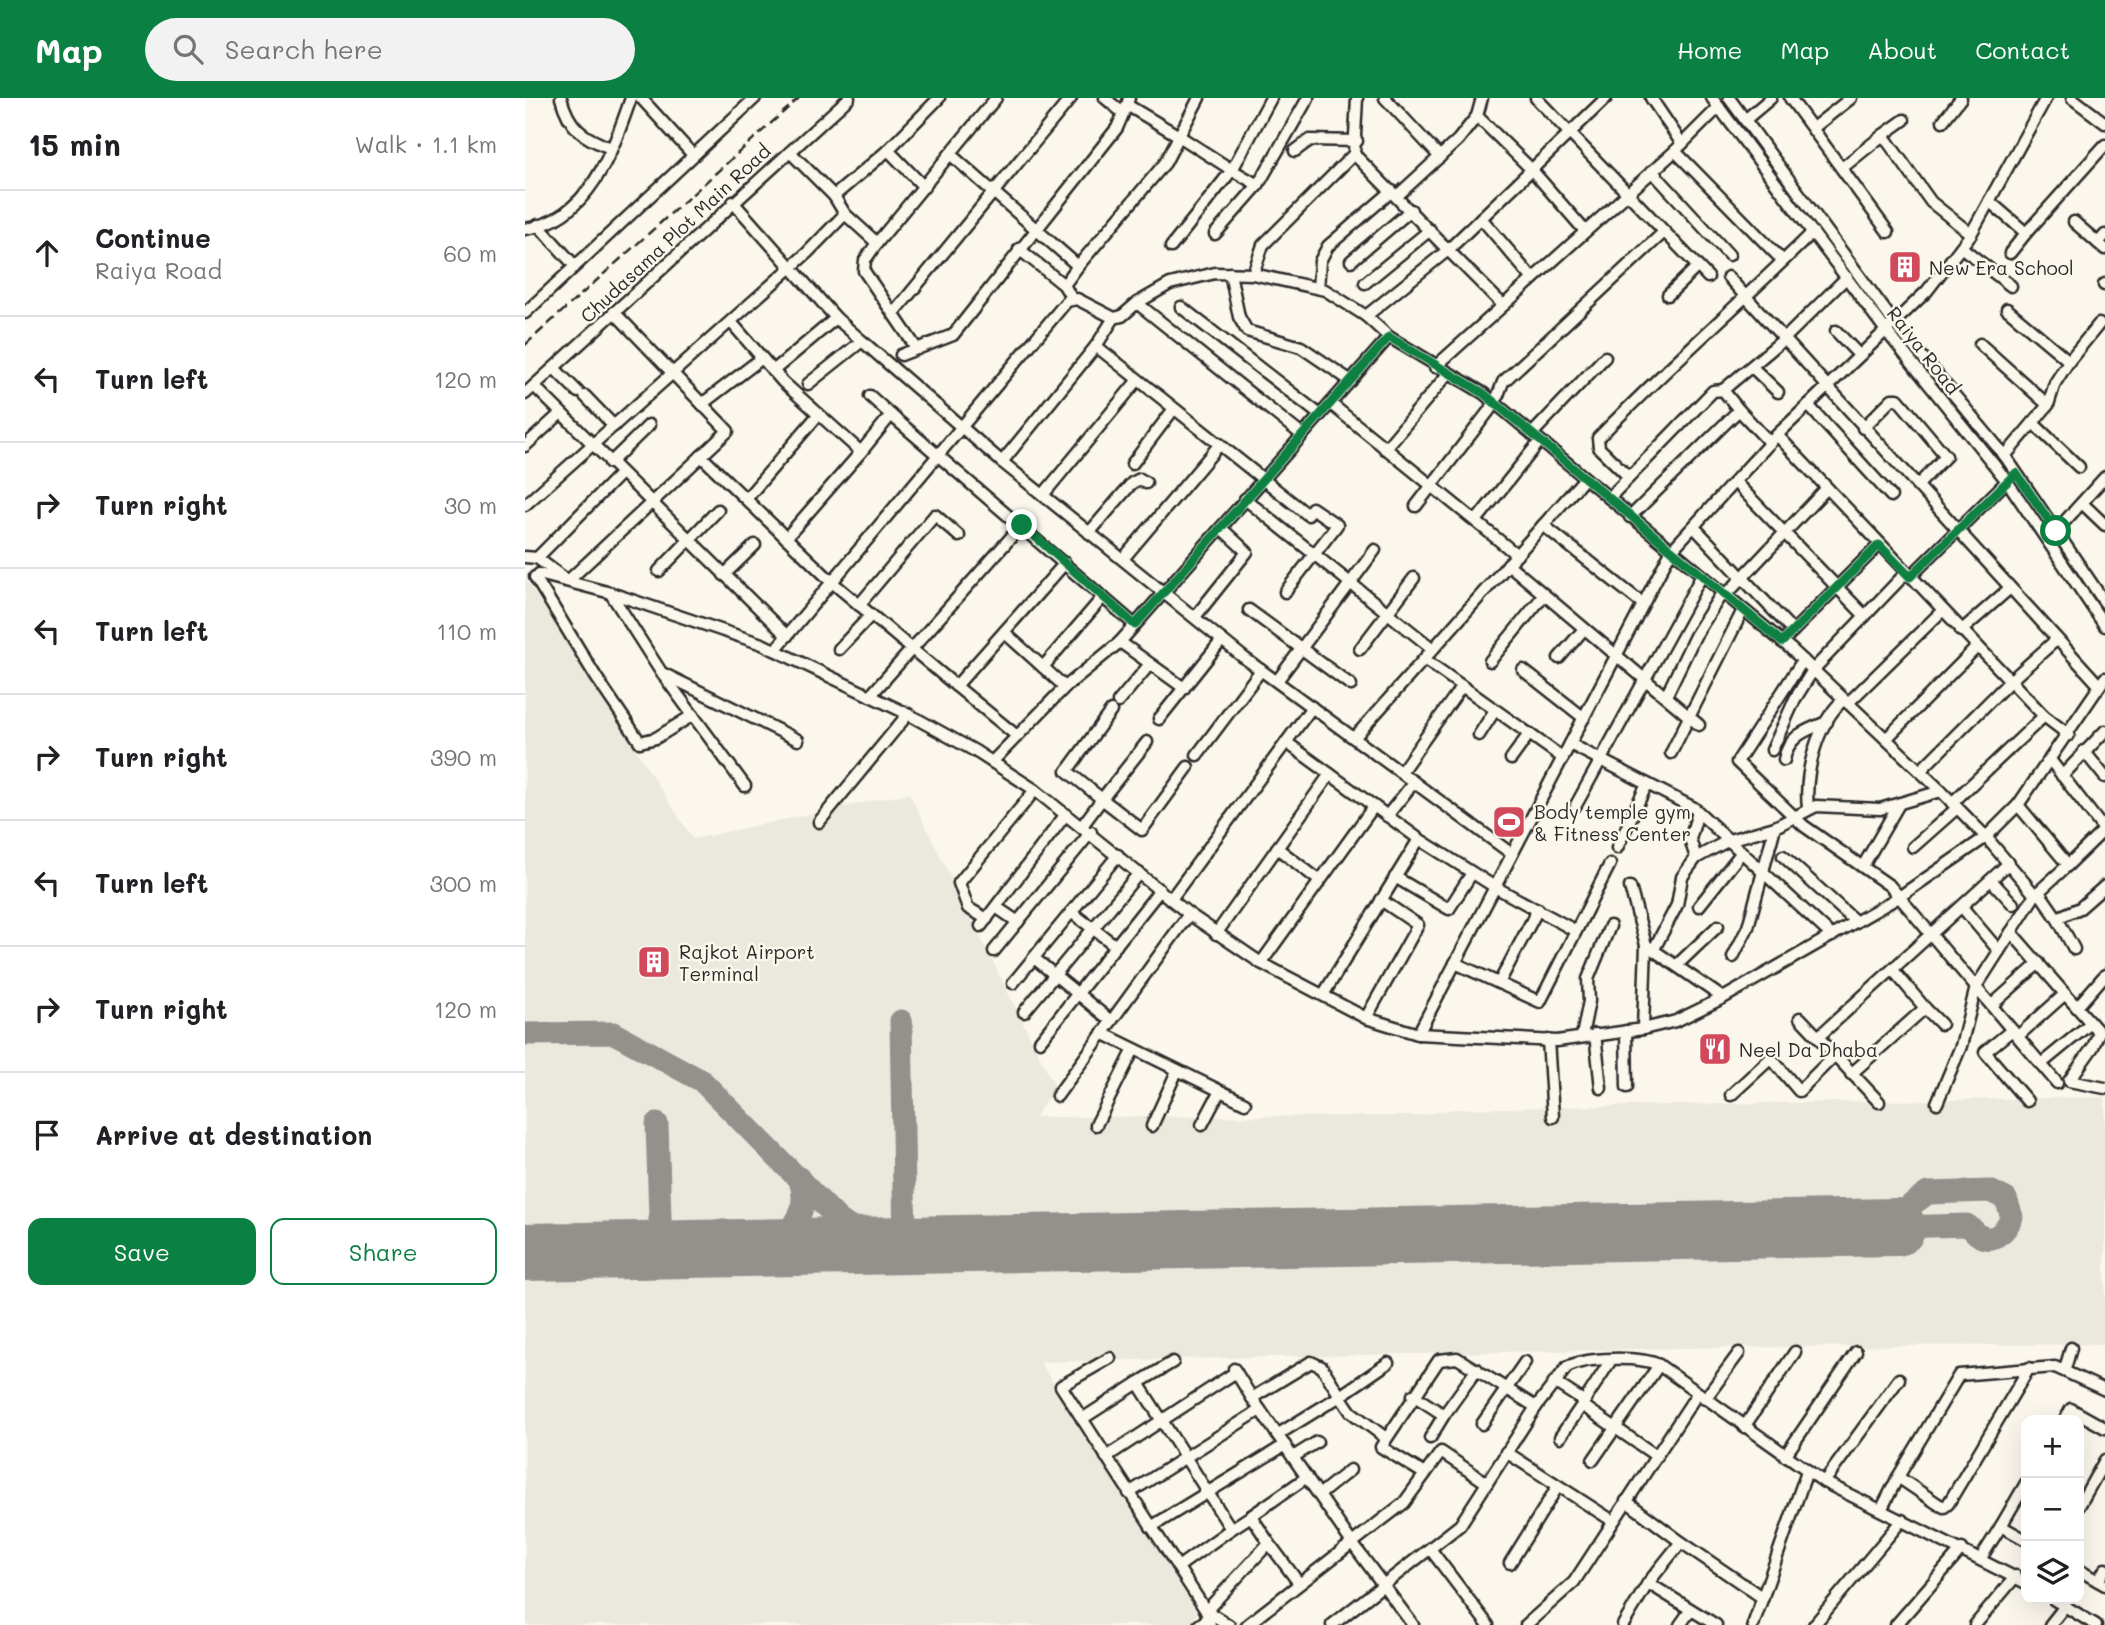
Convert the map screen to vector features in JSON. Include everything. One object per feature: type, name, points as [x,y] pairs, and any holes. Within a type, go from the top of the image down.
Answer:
[{"type":"street","points":[[562,98],[573,129],[592,142],[611,148]]},
{"type":"street","points":[[525,229],[562,216],[588,191],[611,148],[631,98]]},
{"type":"street","points":[[642,98],[693,155]]},
{"type":"street","name":"Chudasama Plot Main Road","points":[[529,390],[849,98]]},
{"type":"street","points":[[834,196],[888,150],[939,98]]},
{"type":"street","points":[[916,349],[864,271],[865,260],[996,98]]},
{"type":"street","points":[[894,313],[1071,98]]},
{"type":"street","points":[[1105,98],[1126,106],[1179,136],[1258,186]]},
{"type":"street","points":[[1064,285],[1165,163],[1199,98]]},
{"type":"street","points":[[1171,247],[1232,170],[1271,98]]},
{"type":"street","points":[[1215,234],[1258,186],[1308,98]]},
{"type":"street","points":[[1253,274],[1263,245],[1354,153],[1357,141],[1357,98]]},
{"type":"street","points":[[1385,98],[1440,157]]},
{"type":"street","points":[[1536,98],[1708,277]]},
{"type":"street","points":[[1366,316],[1448,250],[1606,98]]},
{"type":"street","points":[[1651,98],[1678,148],[1783,261]]},
{"type":"street","name":"Raiya Road","points":[[1729,98],[1891,328],[2007,481],[2105,626]]},
{"type":"street","points":[[1745,120],[1772,98]]},
{"type":"street","points":[[1790,98],[1888,232]]},
{"type":"street","points":[[1813,128],[1851,98]]},
{"type":"street","points":[[1943,121],[1961,98]]},
{"type":"street","points":[[1418,1034],[1671,551],[1774,439],[1859,355],[1891,328],[1927,290],[1971,234],[2046,98]]},
{"type":"street","points":[[2073,98],[2105,123]]},
{"type":"street","points":[[525,313],[748,100]]},
{"type":"street","points":[[1318,288],[1320,261],[1328,246],[1440,157],[1477,116],[1478,100]]},
{"type":"street","points":[[1435,367],[1502,304],[1653,172],[1678,148],[1716,103]]},
{"type":"street","name":"Raiya Road","points":[[1716,103],[1847,277],[2005,456],[2105,603]]},
{"type":"street","points":[[901,355],[953,335],[1117,128],[1126,106]]},
{"type":"street","points":[[1477,116],[1531,169],[1585,231]]},
{"type":"street","points":[[1842,168],[1903,120]]},
{"type":"street","points":[[1882,135],[1931,202],[1971,234]]},
{"type":"street","points":[[1295,151],[1310,141],[1357,141]]},
{"type":"street","points":[[2010,253],[2105,145]]},
{"type":"street","points":[[888,150],[924,187]]},
{"type":"street","points":[[790,152],[834,196],[845,214],[877,243]]},
{"type":"street","points":[[1354,153],[1502,304]]},
{"type":"street","points":[[950,154],[1078,266]]},
{"type":"street","points":[[1653,172],[1729,255]]},
{"type":"street","points":[[1989,201],[2026,233]]},
{"type":"street","points":[[733,202],[836,318],[1002,462],[1261,670],[1512,854]]},
{"type":"street","points":[[1351,261],[1411,210]]},
{"type":"street","points":[[525,505],[790,268],[845,214]]},
{"type":"street","points":[[1481,218],[1532,278]]},
{"type":"street","points":[[2074,222],[2103,242]]},
{"type":"street","points":[[538,225],[575,266]]},
{"type":"street","points":[[1365,283],[1430,230]]},
{"type":"street","points":[[1416,506],[1495,403],[1503,382],[1664,232]]},
{"type":"street","points":[[1629,477],[1599,449],[1598,438],[1668,366],[1747,297],[1813,232]]},
{"type":"street","points":[[1961,247],[2011,286]]},
{"type":"street","points":[[1020,250],[1064,285],[1072,299],[1114,318],[1122,316],[1136,303],[1170,284],[1193,276],[1230,273],[1253,274],[1318,288],[1366,316],[1389,337],[1495,403],[1803,660],[1986,837],[2057,918],[2074,949]]},
{"type":"street","points":[[1668,295],[1697,267]]},
{"type":"street","points":[[1230,273],[1239,317],[1247,331],[1301,346],[1351,381]]},
{"type":"street","points":[[533,575],[567,580],[611,593],[775,650],[908,714],[1035,790],[1216,934],[1261,963],[1366,1018],[1418,1034],[1548,1040],[1643,1029],[1686,1017],[1723,998],[1899,897],[1986,837],[2018,804],[2051,761],[2102,682],[2057,639],[1728,277]]},
{"type":"street","points":[[1609,498],[1713,391],[1723,390],[1753,368],[1847,277]]},
{"type":"street","points":[[775,650],[962,425],[1072,299]]},
{"type":"street","points":[[1136,303],[1302,435]]},
{"type":"street","points":[[1181,307],[1320,415]]},
{"type":"street","points":[[2007,309],[2069,361]]},
{"type":"street","points":[[567,580],[728,431],[614,312]]},
{"type":"street","points":[[773,371],[836,318]]},
{"type":"street","points":[[1002,462],[1096,346],[1114,318]]},
{"type":"street","points":[[731,321],[773,371],[861,452]]},
{"type":"street","points":[[2005,456],[2048,405],[2055,383],[2099,324]]},
{"type":"street","points":[[1836,331],[1859,355]]},
{"type":"street","points":[[992,762],[1065,687],[1120,642],[1389,337]]},
{"type":"street","points":[[808,384],[862,341]]},
{"type":"street","points":[[1980,344],[2048,405]]},
{"type":"street","points":[[1096,346],[1173,410],[1263,478],[1310,511],[1337,525],[1285,592]]},
{"type":"street","points":[[702,404],[762,358]]},
{"type":"street","points":[[1532,434],[1605,358]]},
{"type":"street","points":[[554,368],[614,426]]},
{"type":"street","points":[[1753,368],[1778,392]]},
{"type":"street","points":[[1385,449],[1448,374]]},
{"type":"street","points":[[1043,495],[1137,381]]},
{"type":"street","points":[[529,390],[561,413],[787,636]]},
{"type":"street","points":[[1723,390],[1739,410],[1826,488],[2044,716],[2069,735]]},
{"type":"street","points":[[870,396],[1135,625]]},
{"type":"street","points":[[1863,428],[1892,399],[1898,399],[1946,456],[1917,486]]},
{"type":"street","points":[[1331,404],[1517,555]]},
{"type":"street","points":[[1808,405],[1891,495]]},
{"type":"street","points":[[1132,464],[1173,410]]},
{"type":"street","points":[[1630,517],[1739,410]]},
{"type":"street","points":[[525,446],[561,413]]},
{"type":"street","points":[[746,499],[818,415]]},
{"type":"street","points":[[786,538],[891,415]]},
{"type":"street","points":[[2033,423],[2080,467]]},
{"type":"street","points":[[610,463],[649,425]]},
{"type":"street","points":[[1476,521],[1541,441]]},
{"type":"street","points":[[1123,559],[1220,444]]},
{"type":"street","points":[[701,456],[832,582],[1017,736]]},
{"type":"street","points":[[1772,750],[1795,698],[1813,670],[1865,616],[2016,473]]},
{"type":"street","points":[[531,557],[620,474]]},
{"type":"street","points":[[2056,531],[2105,477]]},
{"type":"street","points":[[1354,738],[1585,478]]},
{"type":"street","points":[[1089,533],[1132,483],[1140,479],[1146,483]]},
{"type":"street","points":[[1735,482],[1865,616]]},
{"type":"street","points":[[1666,696],[1695,636],[1724,595],[1826,488]]},
{"type":"street","points":[[1245,499],[1314,557],[1433,649]]},
{"type":"street","points":[[2083,503],[2105,525]]},
{"type":"street","points":[[659,570],[718,510]]},
{"type":"street","points":[[859,605],[935,515],[959,536]]},
{"type":"street","points":[[870,696],[1022,525]]},
{"type":"street","points":[[1543,525],[1643,604]]},
{"type":"street","points":[[1694,527],[1793,631]]},
{"type":"street","points":[[1195,617],[1247,552],[1221,528]]},
{"type":"street","points":[[724,575],[755,545]]},
{"type":"street","points":[[1782,642],[1879,545]]},
{"type":"street","points":[[1277,681],[1375,550]]},
{"type":"street","points":[[531,557],[567,580]]},
{"type":"street","points":[[531,557],[533,575],[640,742],[647,743],[692,715]]},
{"type":"street","points":[[956,686],[1065,563]]},
{"type":"street","points":[[1508,564],[1699,725]]},
{"type":"street","points":[[1576,805],[1701,577]]},
{"type":"street","points":[[1360,649],[1414,578]]},
{"type":"street","points":[[1961,631],[2010,588]]},
{"type":"street","points":[[611,593],[661,672],[745,786]]},
{"type":"street","points":[[1490,661],[1544,595]]},
{"type":"street","points":[[1043,667],[1103,597]]},
{"type":"street","points":[[1249,610],[1351,685]]},
{"type":"street","points":[[1671,753],[1743,610]]},
{"type":"street","points":[[1808,808],[1806,788],[1809,770],[1835,707],[1846,701],[1942,611]]},
{"type":"street","points":[[839,649],[871,615]]},
{"type":"street","points":[[1559,658],[1584,629]]},
{"type":"street","points":[[1004,632],[1065,687]]},
{"type":"street","points":[[1920,771],[2010,681],[2057,639]]},
{"type":"street","points":[[1159,719],[1222,640]]},
{"type":"street","points":[[1120,642],[1184,688]]},
{"type":"street","points":[[1886,739],[1977,647]]},
{"type":"street","points":[[1424,659],[1563,758]]},
{"type":"street","points":[[1803,660],[1737,762],[1793,816],[1863,866],[1899,897],[2057,1083]]},
{"type":"street","points":[[1118,702],[1150,664]]},
{"type":"street","points":[[1197,755],[1261,670]]},
{"type":"street","points":[[1523,670],[1584,718]]},
{"type":"street","points":[[661,672],[798,740]]},
{"type":"street","points":[[1401,772],[1462,686]]},
{"type":"street","points":[[1171,899],[1312,707]]},
{"type":"street","points":[[1479,735],[1496,710]]},
{"type":"street","points":[[1111,711],[1067,771],[1142,830],[1188,767]]},
{"type":"street","points":[[819,822],[908,714]]},
{"type":"street","points":[[1913,847],[2044,716]]},
{"type":"street","points":[[1784,760],[1786,748],[1797,736],[1827,722]]},
{"type":"street","points":[[2062,776],[2105,731]]},
{"type":"street","points":[[1511,759],[1529,734]]},
{"type":"street","points":[[1082,825],[1147,742]]},
{"type":"street","points":[[1286,742],[1419,839],[1495,887],[1576,930]]},
{"type":"street","points":[[1570,744],[1699,812],[1832,936]]},
{"type":"street","points":[[2084,751],[2105,777]]},
{"type":"street","points":[[1937,1102],[1961,1046],[1976,987],[2037,894],[2105,830],[2051,761]]},
{"type":"street","points":[[1216,934],[1330,774]]},
{"type":"street","points":[[1387,816],[1414,782]]},
{"type":"street","points":[[1617,848],[1647,784]]},
{"type":"street","points":[[1035,790],[959,883],[968,908],[984,922],[1066,814]]},
{"type":"street","points":[[1650,947],[1677,905],[1682,877],[1696,858],[1729,840],[1775,827],[1808,808],[1880,809],[1941,791]]},
{"type":"street","points":[[1863,866],[1899,804]]},
{"type":"street","points":[[2018,804],[2068,865]]},
{"type":"street","points":[[1261,963],[1374,806]]},
{"type":"street","points":[[1696,858],[1690,839],[1699,812]]},
{"type":"street","points":[[1733,957],[1748,927],[1775,827]]},
{"type":"street","points":[[994,951],[1091,832]]},
{"type":"street","points":[[1323,995],[1419,839]]},
{"type":"street","points":[[1277,848],[1320,881]]},
{"type":"street","points":[[1699,906],[1742,852]]},
{"type":"street","points":[[1013,984],[1118,855]]},
{"type":"street","points":[[1783,856],[1856,922]]},
{"type":"street","points":[[1818,1037],[2009,863]]},
{"type":"street","points":[[1455,963],[1540,1002],[1610,864]]},
{"type":"street","points":[[1024,1013],[1139,873]]},
{"type":"street","points":[[1395,877],[1449,909],[1472,873]]},
{"type":"street","points":[[1991,880],[2013,904]]},
{"type":"street","points":[[2057,918],[2080,908],[2105,886]]},
{"type":"street","points":[[1630,887],[1650,947],[1643,1029]]},
{"type":"street","points":[[1040,1041],[1160,890]]},
{"type":"street","points":[[1366,1018],[1418,925],[1381,900]]},
{"type":"street","points":[[996,907],[1018,922]]},
{"type":"street","points":[[1962,907],[1999,951]]},
{"type":"street","points":[[1499,983],[1538,909]]},
{"type":"street","points":[[1071,912],[1116,946]]},
{"type":"street","points":[[1057,1096],[1189,914]]},
{"type":"street","points":[[1582,1036],[1589,1001],[1588,979],[1610,926]]},
{"type":"street","points":[[1677,965],[1718,926]]},
{"type":"street","points":[[2011,932],[2091,1023],[2099,1037],[2069,1081],[2105,1088]]},
{"type":"street","points":[[1650,947],[1723,998]]},
{"type":"street","points":[[1034,958],[1111,1021]]},
{"type":"street","points":[[1992,1006],[2039,963]]},
{"type":"street","points":[[1893,970],[1941,1024]]},
{"type":"street","points":[[2077,1007],[2105,975]]},
{"type":"street","points":[[2027,1101],[1985,1052],[2066,994]]},
{"type":"street","points":[[1851,1074],[1926,1008]]},
{"type":"street","points":[[1800,1018],[1879,1102]]},
{"type":"street","points":[[2041,1064],[2091,1023]]},
{"type":"street","points":[[1626,1031],[1627,1087]]},
{"type":"street","points":[[1102,1033],[1245,1104]]},
{"type":"street","points":[[1595,1034],[1601,1087]]},
{"type":"street","points":[[1548,1040],[1553,1117]]},
{"type":"street","points":[[1096,1125],[1134,1049]]},
{"type":"street","points":[[1731,1095],[1771,1058],[1799,1091],[1834,1056]]},
{"type":"street","points":[[1152,1126],[1177,1070]]},
{"type":"street","points":[[1202,1125],[1220,1091]]},
{"type":"street","points":[[2065,1370],[2071,1348]]},
{"type":"street","points":[[1744,1427],[1795,1352]]},
{"type":"street","points":[[1785,1455],[1856,1352]]},
{"type":"street","points":[[1526,1625],[1567,1591],[1655,1455],[1739,1353]]},
{"type":"street","points":[[1110,1358],[1061,1386],[1208,1618]]},
{"type":"street","points":[[1425,1474],[1381,1447],[1413,1395],[1439,1360],[1457,1358],[1536,1407]]},
{"type":"street","points":[[1560,1437],[1612,1360]]},
{"type":"street","points":[[1332,1625],[1385,1587],[1465,1519],[1536,1407],[1554,1382],[1573,1363],[1612,1360],[1643,1360],[1659,1365],[1824,1482],[2021,1580]]},
{"type":"street","points":[[1252,1398],[1315,1361],[1351,1412],[1386,1438]]},
{"type":"street","points":[[1082,1419],[1173,1362]]},
{"type":"street","points":[[1482,1424],[1525,1362]]},
{"type":"street","points":[[1277,1435],[1388,1363]]},
{"type":"street","points":[[1593,1460],[1659,1365]]},
{"type":"street","points":[[1898,1477],[1938,1504],[1944,1507],[1948,1504],[2029,1368]]},
{"type":"street","points":[[1881,1510],[1959,1375],[2029,1368],[2065,1370],[2105,1391]]},
{"type":"street","points":[[1430,1438],[1477,1369]]},
{"type":"street","points":[[1106,1457],[1235,1370],[1277,1435],[1413,1625]]},
{"type":"street","points":[[1824,1482],[1899,1379]]},
{"type":"street","points":[[1554,1382],[1655,1455]]},
{"type":"street","points":[[1138,1383],[1231,1530]]},
{"type":"street","points":[[1413,1395],[1444,1415]]},
{"type":"street","points":[[2067,1415],[2071,1409],[2082,1415]]},
{"type":"street","points":[[1129,1493],[1260,1410]]},
{"type":"street","points":[[2084,1416],[2105,1428]]},
{"type":"street","points":[[1293,1457],[1317,1442]]},
{"type":"street","points":[[1151,1527],[1285,1445]]},
{"type":"street","points":[[1247,1625],[1298,1582],[1404,1503],[1441,1452],[1487,1483]]},
{"type":"street","points":[[1506,1452],[1613,1521]]},
{"type":"street","points":[[2084,1497],[2105,1460]]},
{"type":"street","points":[[1319,1495],[1350,1470]]},
{"type":"street","points":[[1753,1625],[1807,1471]]},
{"type":"street","points":[[1178,1567],[1307,1477]]},
{"type":"street","points":[[1510,1563],[1558,1486]]},
{"type":"street","points":[[1981,1558],[2021,1492]]},
{"type":"street","points":[[1626,1501],[1763,1598]]},
{"type":"street","points":[[1251,1516],[1298,1582]]},
{"type":"street","points":[[1814,1625],[1902,1520]]},
{"type":"street","points":[[2001,1526],[2021,1537]]},
{"type":"street","points":[[1623,1625],[1648,1583],[1681,1542]]},
{"type":"street","points":[[1199,1625],[1208,1618],[1269,1543]]},
{"type":"street","points":[[1896,1625],[1962,1549]]},
{"type":"street","points":[[1431,1550],[1488,1625]]},
{"type":"street","points":[[2084,1573],[2102,1583],[2105,1569]]},
{"type":"street","points":[[1975,1625],[2016,1576]]},
{"type":"street","points":[[1648,1583],[1716,1625]]},
{"type":"street","points":[[2062,1604],[2096,1625]]},
{"type":"street","points":[[2050,1625],[2065,1606]]},
{"type":"street","points":[[1680,1625],[1690,1611]]},
{"type":"street","points":[[1208,1618],[1218,1616],[1229,1625]]},
{"type":"shaded area","points":[[525,578],[693,839],[909,793],[1055,1087],[1035,1117],[1416,1116],[1455,1109],[2105,1097],[2105,1344],[1683,1348],[1040,1362],[1197,1613],[1189,1625],[525,1625]]},
{"type":"taxiway","points":[[901,1021],[905,1245]]},
{"type":"taxiway","points":[[525,1034],[614,1033],[702,1081],[839,1220],[866,1239],[886,1246]]},
{"type":"taxiway","points":[[657,1124],[661,1249]]},
{"type":"taxiway","points":[[760,1248],[781,1238],[796,1222],[803,1201],[799,1178]]},
{"type":"taxiway","points":[[1880,1227],[1928,1193],[1990,1191],[2006,1199],[2012,1217],[2004,1230],[1991,1238],[1980,1236],[1967,1225],[1897,1227]]},
{"type":"runway","points":[[525,1252],[1897,1227]]},
{"type":"railway","points":[[525,345],[799,98]]},
{"type":"place","name":"New Era School","points":[[1905,267]]},
{"type":"place","name":"Body temple gym & Fitness Center","points":[[1509,822]]},
{"type":"place","name":"Rajkot Airport Terminal","points":[[654,962]]},
{"type":"place","name":"Neel Da Dhaba","points":[[1715,1049]]},
{"type":"route","points":[[1022,525],[1135,625],[1389,337],[1435,367],[1483,393],[1782,642],[1879,545],[1910,577],[2016,473],[2056,531]]}]
